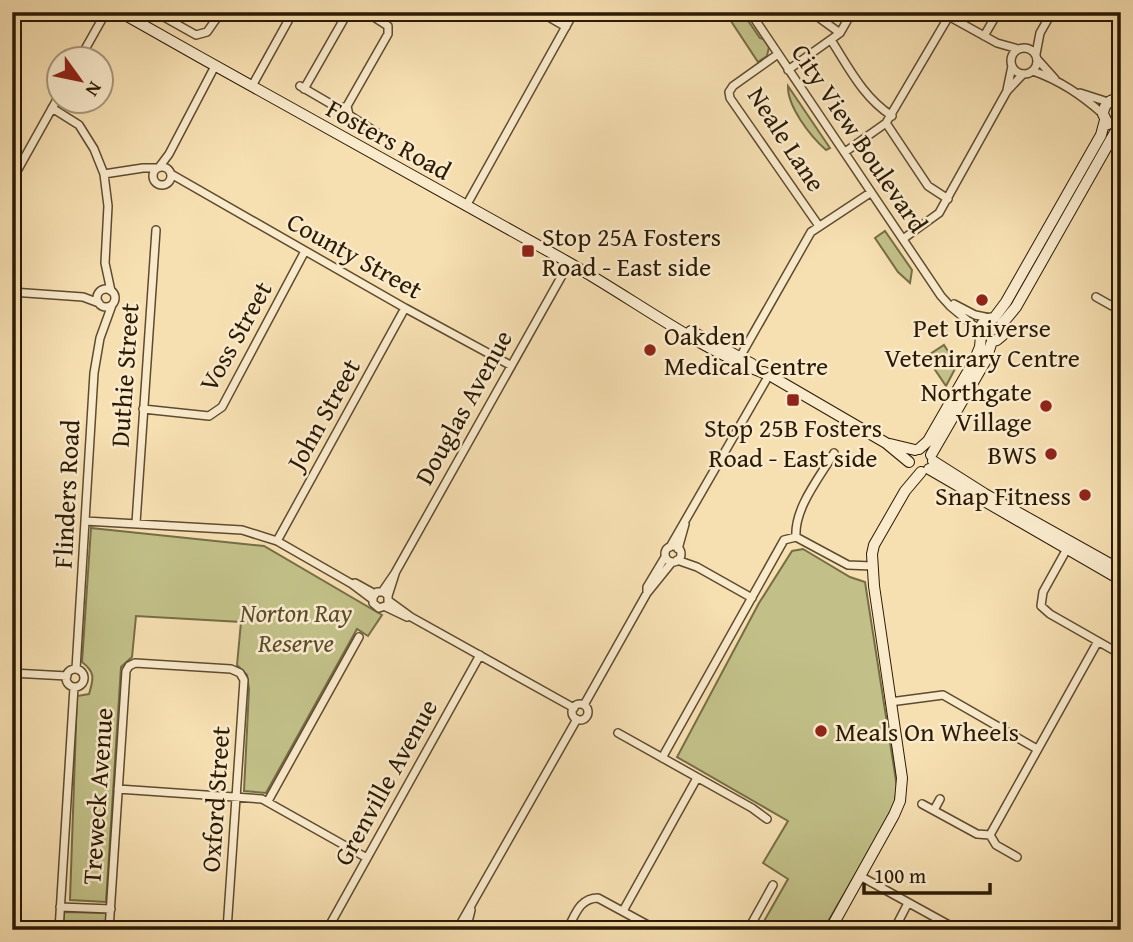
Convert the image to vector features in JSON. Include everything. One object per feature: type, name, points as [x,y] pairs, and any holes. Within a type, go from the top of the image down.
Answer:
[{"type":"main road","name":"Fosters Road","points":[[120,12],[569,263],[736,363],[769,375]]},
{"type":"main road","points":[[996,320],[1101,135],[1104,117],[1117,99]]},
{"type":"main road","points":[[830,930],[894,815],[902,789],[872,566],[874,545],[986,359],[982,324],[996,320],[1016,307],[1119,127],[1113,127],[1104,117]]},
{"type":"main road","name":"Fosters Road","points":[[636,303],[740,357],[922,464],[985,494],[1121,580]]},
{"type":"main road","points":[[985,336],[997,340],[1003,335],[996,320]]},
{"type":"main road","points":[[922,464],[911,455],[928,441],[974,361],[985,336]]},
{"type":"main road","name":"Fosters Road","points":[[886,443],[928,451],[922,464]]},
{"type":"main road","name":"Fosters Road","points":[[1068,545],[1121,570]]},
{"type":"street","points":[[87,46],[106,12]]},
{"type":"street","points":[[155,12],[196,35],[207,32],[221,12]]},
{"type":"street","points":[[252,86],[293,12]]},
{"type":"street","points":[[347,106],[336,107],[302,87],[348,12]]},
{"type":"street","points":[[366,12],[388,26],[388,34],[347,106],[349,115],[377,133]]},
{"type":"street","points":[[540,12],[566,27]]},
{"type":"street","points":[[466,206],[574,12]]},
{"type":"street","name":"City View Boulevard","points":[[750,12],[936,287],[950,306],[985,336]]},
{"type":"street","points":[[811,12],[840,33]]},
{"type":"street","points":[[788,70],[840,33],[852,12]]},
{"type":"street","points":[[984,36],[998,12]]},
{"type":"street","points":[[1007,91],[1012,62],[1021,48],[1040,33],[1052,12]]},
{"type":"street","points":[[845,152],[892,116],[945,14],[997,43],[1021,48],[1037,57],[1055,79]]},
{"type":"street","points":[[1033,71],[1040,33]]},
{"type":"street","points":[[831,40],[866,95],[892,116]]},
{"type":"street","points":[[997,43],[1012,62],[1016,72],[1023,74]]},
{"type":"street","name":"Neale Lane","points":[[778,54],[733,86],[729,92],[730,98],[819,226]]},
{"type":"street","points":[[143,167],[158,184],[165,172],[169,154],[215,66]]},
{"type":"street","points":[[903,239],[933,218],[948,199],[1007,91],[1023,74],[1033,71],[1055,79],[1076,92],[1104,117]]},
{"type":"street","points":[[1076,92],[1117,99]]},
{"type":"street","points":[[12,180],[48,116]]},
{"type":"street","points":[[12,292],[83,297],[100,304],[112,305],[115,298],[106,270],[107,206],[103,174],[94,149],[79,125],[65,116]]},
{"type":"street","points":[[886,123],[928,186],[948,199]]},
{"type":"street","name":"County Street","points":[[103,174],[143,167],[165,172],[510,365]]},
{"type":"street","points":[[153,178],[165,172]]},
{"type":"street","points":[[740,357],[806,239],[819,226],[870,192]]},
{"type":"street","name":"Duthie Street","points":[[136,523],[156,230]]},
{"type":"street","name":"Voss Street","points":[[143,409],[209,416],[222,407],[305,251]]},
{"type":"street","name":"Douglas Avenue","points":[[382,598],[569,263]]},
{"type":"street","points":[[100,292],[106,270]]},
{"type":"street","name":"City View Boulevard","points":[[936,287],[959,308],[996,320]]},
{"type":"street","points":[[83,297],[111,291]]},
{"type":"street","name":"Flinders Road","points":[[100,292],[105,321]]},
{"type":"street","points":[[1096,297],[1121,311]]},
{"type":"street","name":"Flinders Road","points":[[76,669],[94,373],[105,321],[112,305]]},
{"type":"street","name":"John Street","points":[[277,541],[405,308]]},
{"type":"street","points":[[584,705],[647,593],[674,555],[682,525],[769,375]]},
{"type":"street","points":[[796,537],[795,527],[802,509],[834,453]]},
{"type":"street","points":[[85,521],[242,530],[277,541],[573,708]]},
{"type":"street","points":[[662,758],[784,540],[796,537],[848,565],[872,566]]},
{"type":"street","points":[[1068,545],[1042,592],[1041,606],[1097,643],[1115,651]]},
{"type":"street","points":[[674,555],[752,598]]},
{"type":"street","points":[[268,801],[359,637]]},
{"type":"street","points":[[990,835],[1097,643]]},
{"type":"street","name":"Grenville Avenue","points":[[327,930],[480,655]]},
{"type":"street","name":"Oxford Street","points":[[129,666],[135,663],[231,669],[240,673],[244,680],[227,930]]},
{"type":"street","name":"Treweck Avenue","points":[[109,930],[126,671],[129,666]]},
{"type":"street","points":[[76,669],[82,672],[84,681],[82,685],[74,687],[67,681],[67,676],[70,671],[76,669]]},
{"type":"street","points":[[12,673],[67,676]]},
{"type":"street","points":[[59,930],[74,687]]},
{"type":"street","points":[[890,702],[943,695],[1037,749]]},
{"type":"street","points":[[573,708],[578,704],[587,709],[588,714],[584,719],[576,719]]},
{"type":"street","points":[[573,708],[576,719]]},
{"type":"street","points":[[466,930],[472,906],[576,719]]},
{"type":"street","points":[[618,733],[767,819]]},
{"type":"street","points":[[623,911],[697,778]]},
{"type":"street","points":[[118,789],[268,801],[367,858]]},
{"type":"street","points":[[934,810],[940,799]]},
{"type":"street","points":[[922,804],[977,834],[990,835]]},
{"type":"street","points":[[990,835],[996,845],[1017,857]]},
{"type":"street","points":[[860,876],[958,930]]},
{"type":"street","points":[[748,930],[773,885]]},
{"type":"street","points":[[567,930],[586,900],[598,898],[657,930]]},
{"type":"street","points":[[894,930],[908,903]]},
{"type":"street","points":[[457,930],[468,908],[472,906]]},
{"type":"street","points":[[61,907],[111,909]]},
{"type":"green space","points":[[725,12],[742,12],[769,47],[767,56],[758,62]]},
{"type":"green space","points":[[788,86],[830,148],[826,150],[801,120],[791,102]]},
{"type":"green space","points":[[885,231],[912,270],[910,283],[898,272],[875,238]]},
{"type":"green space","points":[[944,345],[957,365],[946,386],[927,358]]},
{"type":"green space","name":"Norton Ray Reserve","points":[[91,528],[264,546],[382,615],[368,636],[357,629],[266,793],[244,791],[249,689],[247,675],[237,665],[241,622],[136,616],[132,657],[121,667],[106,902],[70,900],[77,696],[89,694],[92,679],[91,672],[82,662]]},
{"type":"green space","points":[[803,549],[850,577],[865,582],[897,787],[894,808],[823,930],[759,930],[788,879],[763,863],[788,821],[677,757],[759,603],[792,551]]},
{"type":"green space","points":[[64,912],[107,913],[105,930],[63,930]]},
{"type":"place","name":"Stop 25A Fosters Road - East side","points":[[528,251]]},
{"type":"place","name":"Pet Universe Vetenirary Centre","points":[[982,300]]},
{"type":"place","name":"Oakden Medical Centre","points":[[650,350]]},
{"type":"place","name":"Stop 25B Fosters Road - East side","points":[[793,400]]},
{"type":"place","name":"Northgate Village","points":[[1046,406]]},
{"type":"place","name":"BWS","points":[[1051,454]]},
{"type":"place","name":"Snap Fitness","points":[[1085,495]]},
{"type":"place","name":"Meals On Wheels","points":[[821,731]]}]
